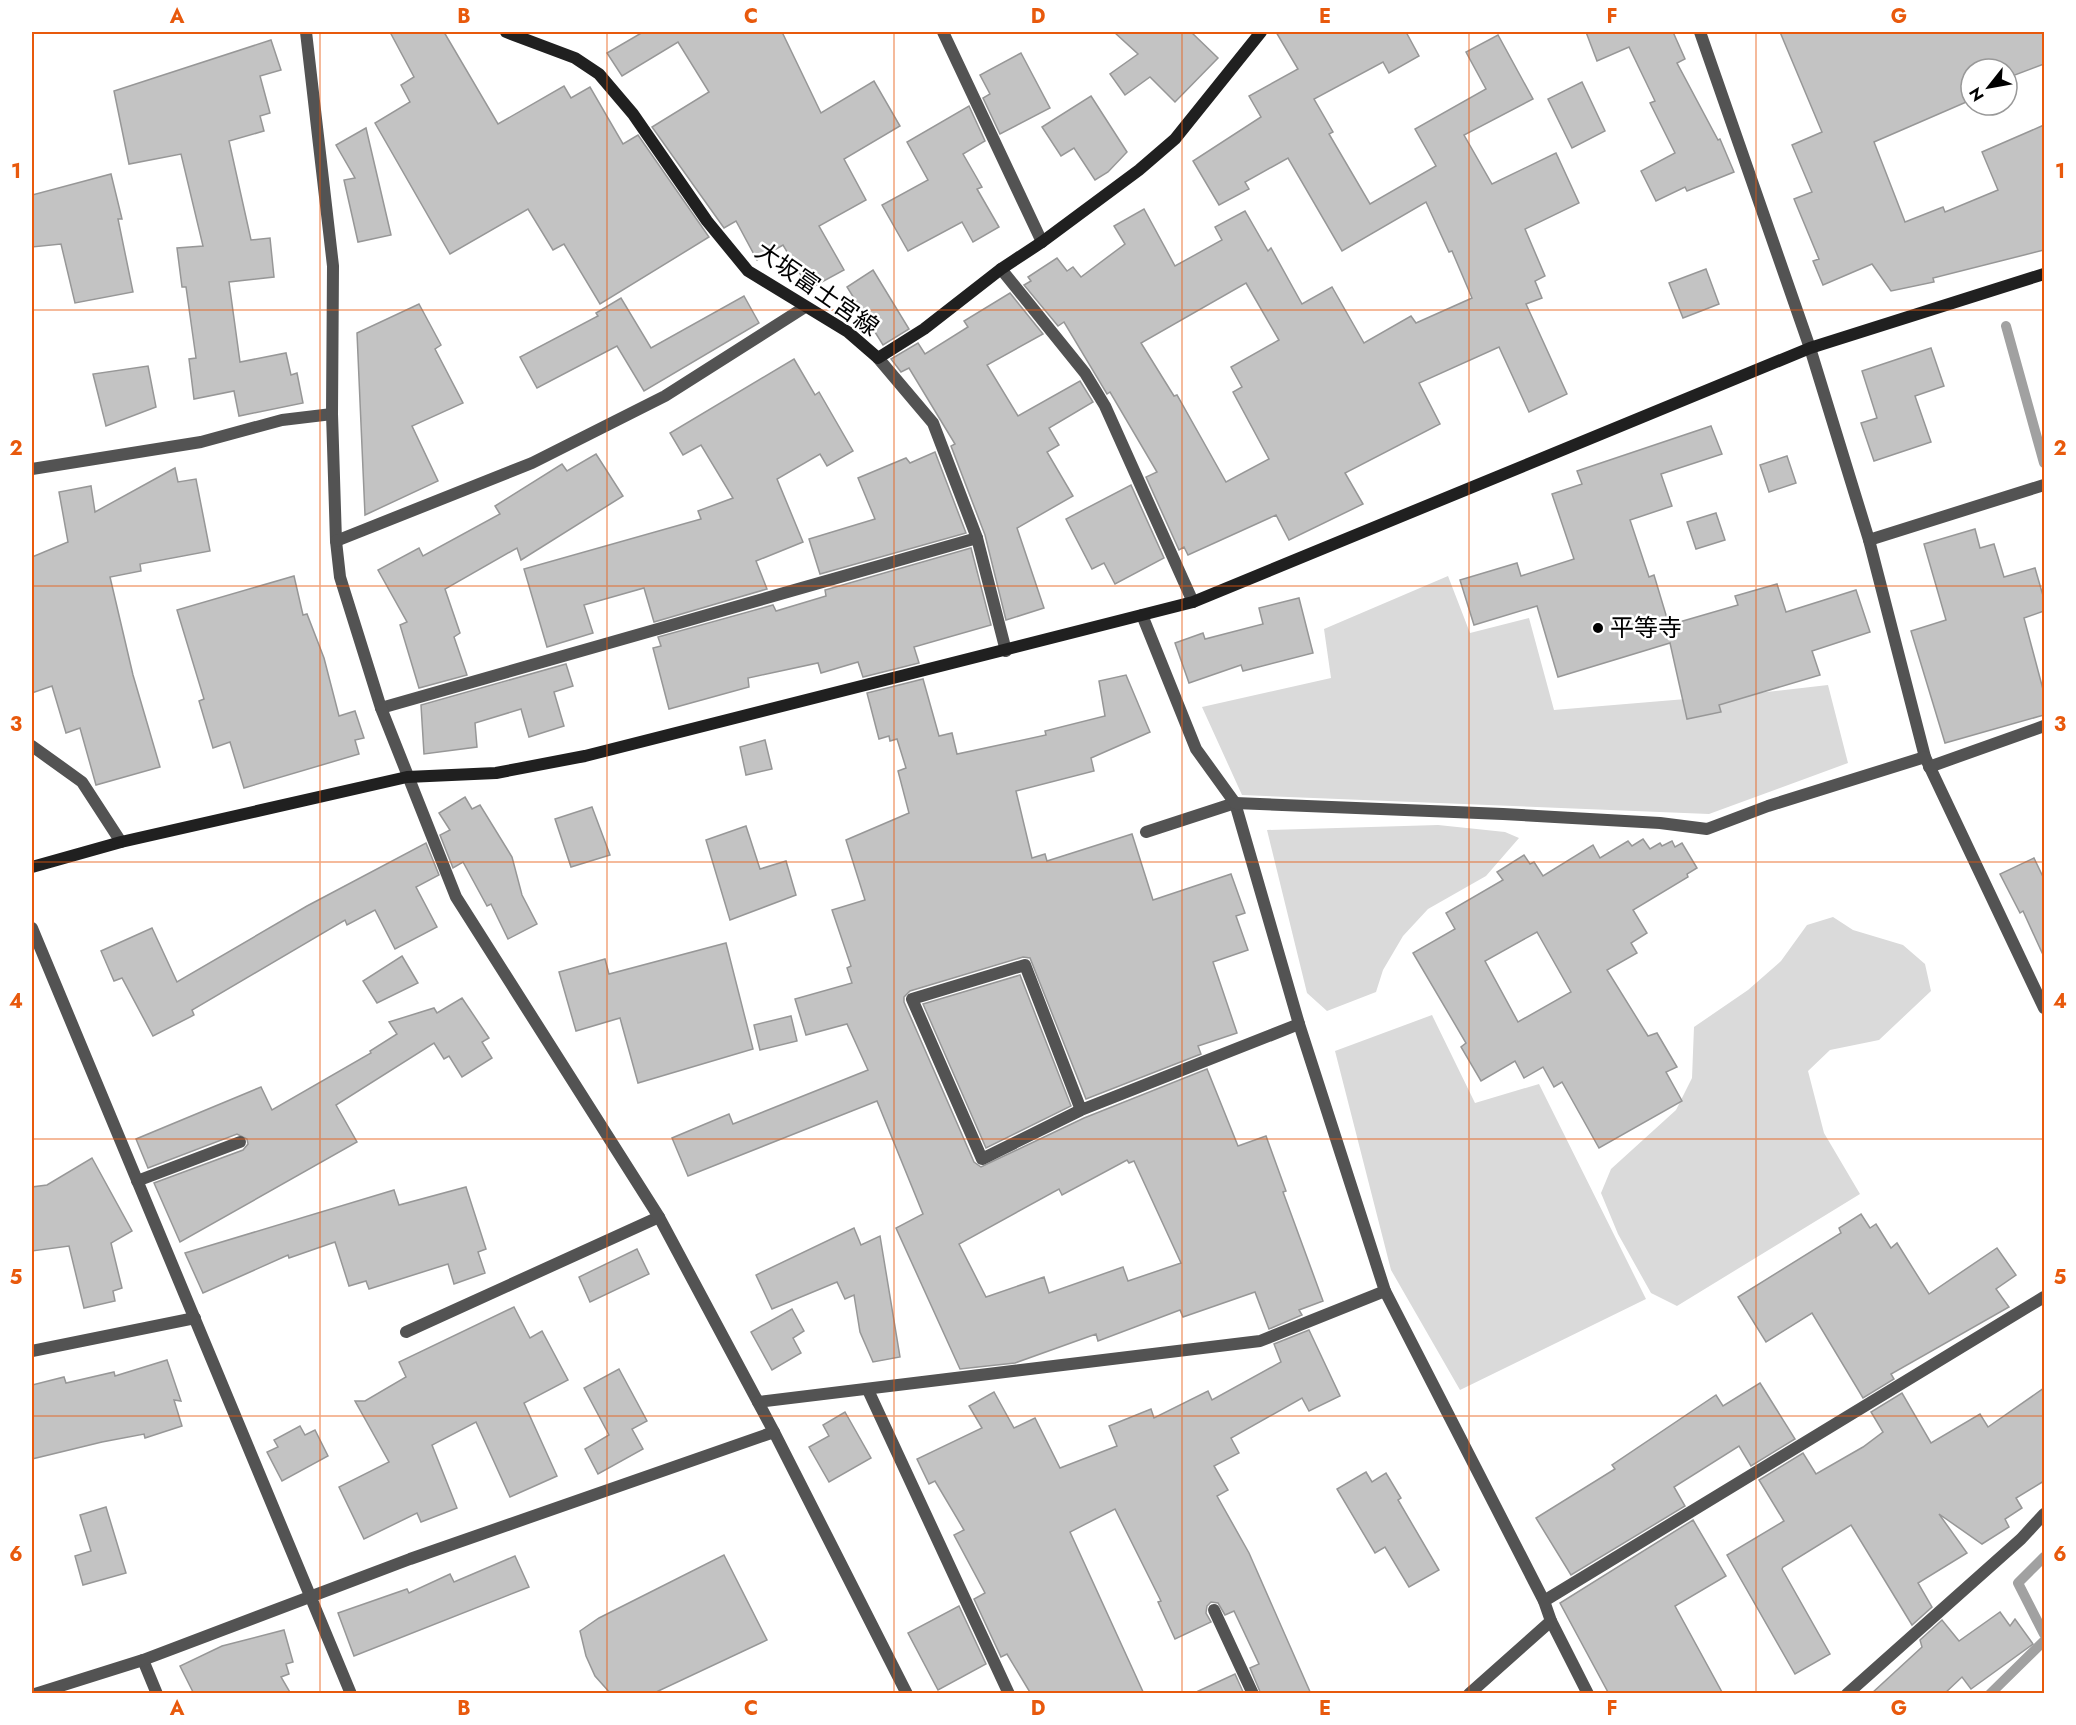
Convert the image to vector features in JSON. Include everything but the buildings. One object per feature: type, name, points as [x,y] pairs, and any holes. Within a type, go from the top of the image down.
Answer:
[{"type":"street","points":[[306,32],[333,266],[332,414],[336,541],[340,577],[381,708],[456,897],[659,1217],[774,1432],[907,1694]]},
{"type":"street","name":"大坂富士宮線","points":[[506,32],[575,58],[599,74],[633,114],[707,221],[748,271],[848,332],[878,358],[924,329],[1001,269],[1042,242],[1139,170],[1175,139],[1261,32]]},
{"type":"street","points":[[943,32],[1042,242]]},
{"type":"street","points":[[1700,32],[1810,348],[1869,540],[1927,762],[2044,1008]]},
{"type":"street","points":[[1001,269],[1085,373],[1105,406],[1193,602]]},
{"type":"street","points":[[32,867],[121,842],[407,777],[496,773],[585,756],[1193,602],[1810,348],[2044,274]]},
{"type":"street","points":[[336,541],[532,463],[665,396],[804,307]]},
{"type":"street","points":[[878,358],[933,423],[977,538],[1006,651]]},
{"type":"street","points":[[32,469],[201,442],[282,420],[332,414]]},
{"type":"street","points":[[1869,540],[2044,485]]},
{"type":"street","points":[[381,708],[977,538]]},
{"type":"street","points":[[1142,615],[1196,749],[1235,803],[1299,1024],[1385,1291],[1544,1601],[1551,1621],[1588,1694]]},
{"type":"street","points":[[1146,831],[1235,803],[1526,815],[1660,823],[1707,829],[1768,806],[1927,762],[2044,726]]},
{"type":"street","points":[[32,746],[82,782],[121,842]]},
{"type":"street","points":[[32,928],[351,1694]]},
{"type":"street","points":[[1082,1110],[1025,965],[912,999],[982,1159],[1082,1110],[1299,1024]]},
{"type":"street","points":[[138,1181],[240,1142]]},
{"type":"street","points":[[406,1332],[659,1217]]},
{"type":"street","points":[[758,1402],[1260,1341],[1385,1291]]},
{"type":"street","points":[[1544,1601],[2044,1297]]},
{"type":"street","points":[[32,1351],[195,1318]]},
{"type":"street","points":[[868,1390],[1009,1694]]},
{"type":"street","points":[[35,1694],[143,1660],[410,1559],[774,1432]]},
{"type":"street","points":[[1846,1694],[2021,1539],[2044,1514]]},
{"type":"street","points":[[1214,1610],[1253,1694]]},
{"type":"street","points":[[1469,1694],[1551,1621]]},
{"type":"street","points":[[143,1660],[157,1694]]},
{"type":"shaded area","points":[[1448,576],[1470,633],[1529,618],[1554,710],[1828,685],[1848,763],[1709,814],[1242,795],[1202,707],[1331,678],[1324,629]]},
{"type":"shaded area","points":[[1438,825],[1505,832],[1519,838],[1486,876],[1428,909],[1403,936],[1383,970],[1376,992],[1327,1011],[1307,993],[1267,830]]},
{"type":"shaded area","points":[[1833,917],[1853,930],[1903,945],[1925,964],[1931,991],[1879,1040],[1830,1050],[1808,1071],[1824,1133],[1860,1194],[1677,1306],[1651,1293],[1618,1234],[1601,1193],[1611,1169],[1676,1110],[1692,1078],[1694,1027],[1748,990],[1781,961],[1807,925]]},
{"type":"shaded area","points":[[1432,1015],[1475,1103],[1539,1084],[1646,1299],[1460,1390],[1391,1270],[1335,1051]]},
{"type":"waterway","points":[[2006,326],[2044,463]]},
{"type":"waterway","points":[[2044,1557],[2018,1583],[2044,1634]]},
{"type":"waterway","points":[[1990,1694],[2044,1641]]},
{"type":"place","name":"平等寺","points":[[1598,628]]}]
